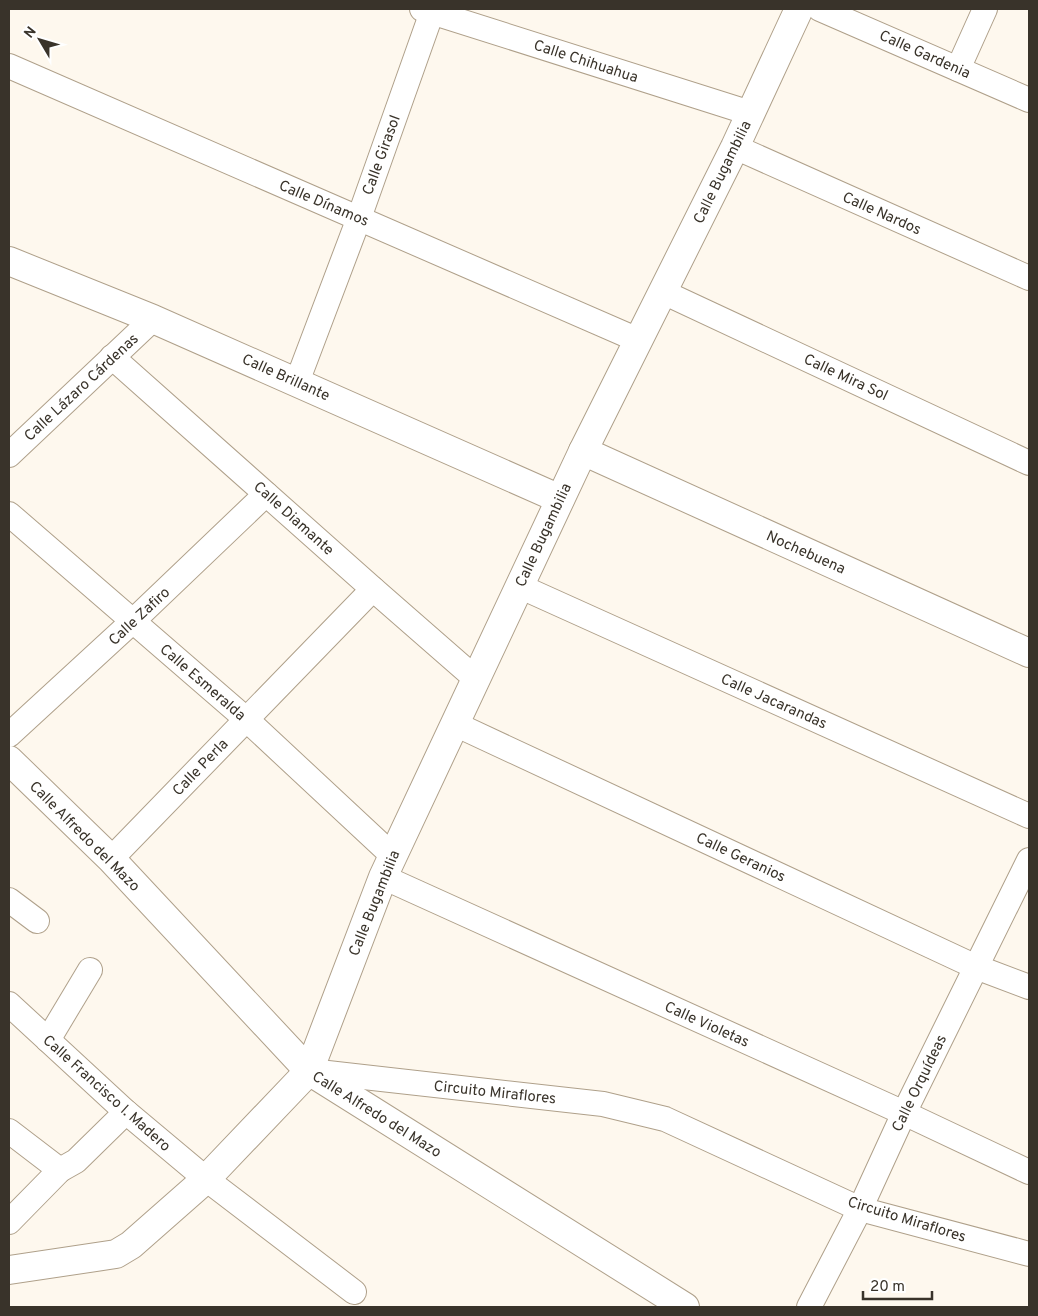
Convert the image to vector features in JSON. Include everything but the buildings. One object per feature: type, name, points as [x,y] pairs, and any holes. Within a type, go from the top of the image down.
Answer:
[{"type":"street","name":"Calle Bugambilia","points":[[309,1071],[388,866],[583,451],[735,147],[800,9]]},
{"type":"street","name":"Calle Gardenia","points":[[820,9],[1029,100]]},
{"type":"street","points":[[958,69],[984,9]]},
{"type":"street","name":"Calle Chihuahua","points":[[427,10],[750,113]]},
{"type":"street","name":"Calle Girasol","points":[[297,382],[358,218],[427,10]]},
{"type":"street","name":"Calle Dínamos","points":[[9,66],[638,340]]},
{"type":"street","name":"Calle Nardos","points":[[735,147],[1029,278]]},
{"type":"street","name":"Calle Brillante","points":[[9,261],[153,319],[560,499]]},
{"type":"street","name":"Calle Mira Sol","points":[[663,292],[1029,463]]},
{"type":"street","name":"Calle Lázaro Cárdenas","points":[[9,454],[153,319]]},
{"type":"street","name":"Calle Diamante","points":[[112,357],[476,678]]},
{"type":"street","name":"Nochebuena","points":[[583,451],[1029,653]]},
{"type":"street","name":"Calle Zafiro","points":[[9,735],[134,621],[266,494]]},
{"type":"street","name":"Calle Esmeralda","points":[[9,514],[246,719],[388,866]]},
{"type":"street","name":"Calle Jacarandas","points":[[519,586],[1029,816]]},
{"type":"street","name":"Calle Perla","points":[[111,859],[373,589]]},
{"type":"street","name":"Calle Geranios","points":[[455,724],[976,966],[1029,987]]},
{"type":"street","name":"Calle Alfredo del Mazo","points":[[9,760],[111,859],[309,1071],[685,1307]]},
{"type":"street","name":"Calle Orquídeas","points":[[809,1307],[860,1208],[904,1113],[1029,860]]},
{"type":"street","name":"Calle Violetas","points":[[388,866],[1029,1172]]},
{"type":"street","points":[[9,900],[37,921]]},
{"type":"street","points":[[48,1040],[90,970]]},
{"type":"street","name":"Calle Francisco I. Madero","points":[[9,1004],[126,1112],[206,1179],[354,1292]]},
{"type":"street","points":[[9,1270],[116,1254],[131,1245],[206,1179],[309,1071]]},
{"type":"street","name":"Circuito Miraflores","points":[[309,1071],[603,1104],[664,1119],[860,1208],[1029,1254]]},
{"type":"street","points":[[9,1222],[60,1170],[76,1161],[126,1112]]},
{"type":"street","points":[[9,1131],[60,1170]]}]
